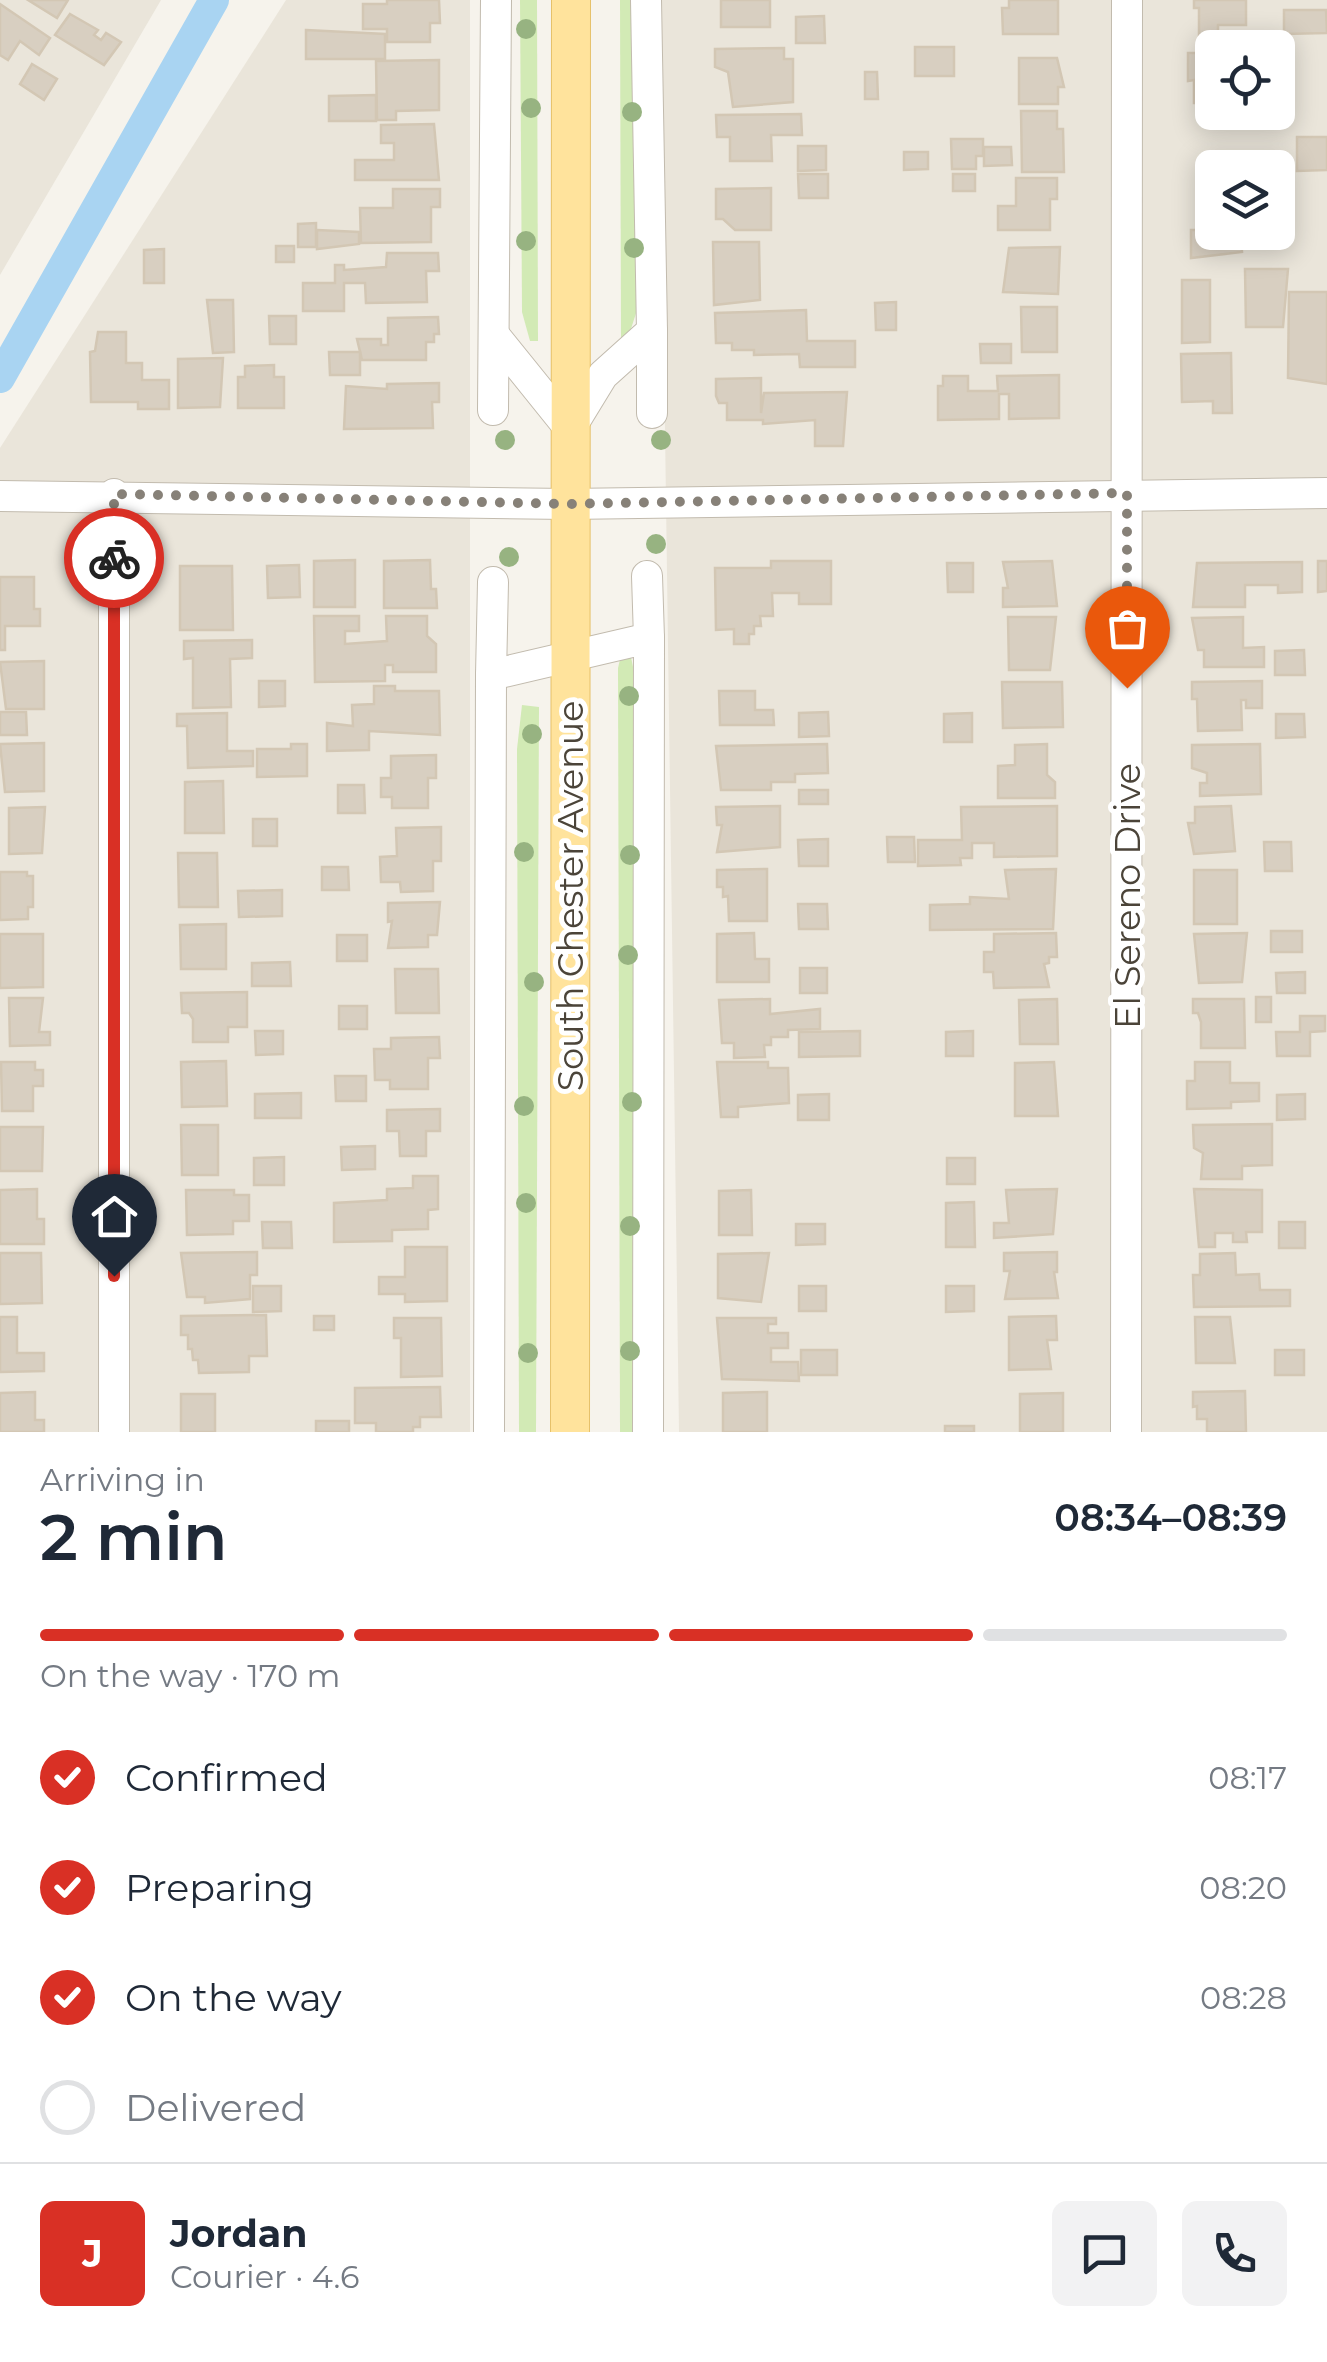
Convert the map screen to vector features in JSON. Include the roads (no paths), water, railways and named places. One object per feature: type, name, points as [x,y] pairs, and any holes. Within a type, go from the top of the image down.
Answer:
[{"type":"main road","name":"South Chester Avenue","points":[[570,1432],[571,0]]},
{"type":"street","points":[[493,410],[496,0]]},
{"type":"street","points":[[646,0],[652,413]]},
{"type":"street","name":"El Sereno Drive","points":[[1126,1432],[1128,0]]},
{"type":"street","points":[[495,336],[570,429],[603,375],[652,331]]},
{"type":"street","points":[[4,496],[114,494],[568,504],[1327,493]]},
{"type":"street","points":[[114,494],[114,1432]]},
{"type":"street","points":[[647,576],[648,1432]]},
{"type":"street","points":[[489,1432],[493,582]]},
{"type":"street","points":[[492,674],[649,638]]},
{"type":"waterway","points":[[0,378],[214,0]]}]
